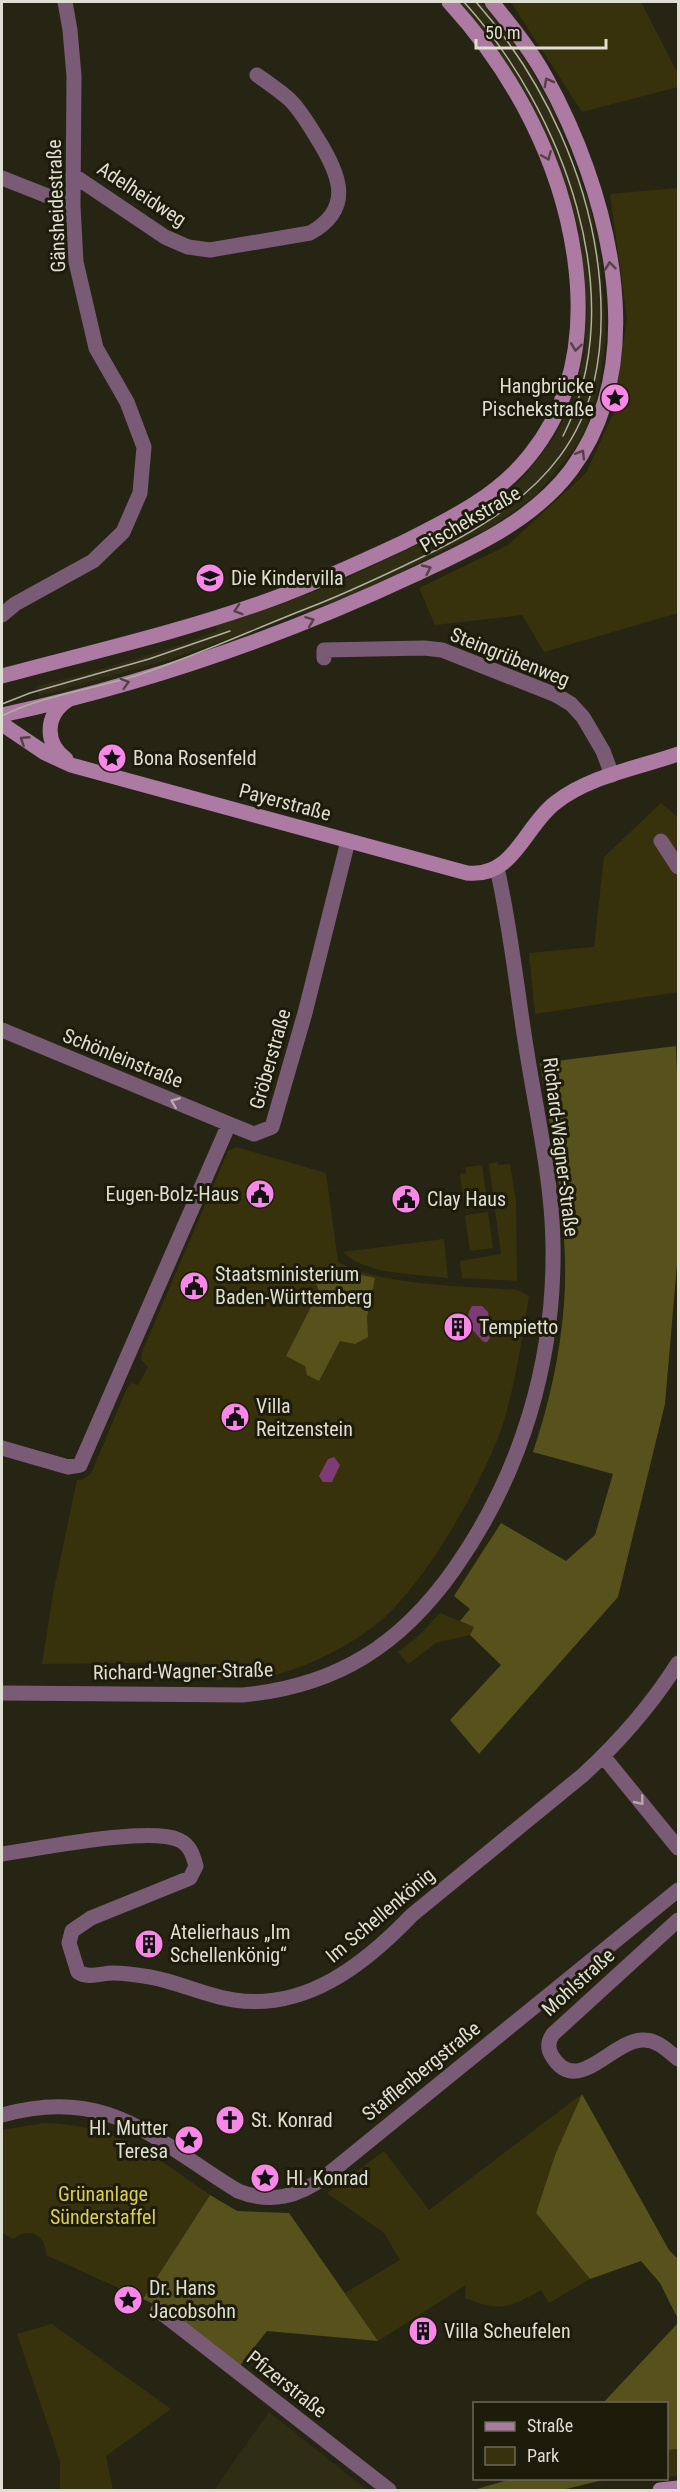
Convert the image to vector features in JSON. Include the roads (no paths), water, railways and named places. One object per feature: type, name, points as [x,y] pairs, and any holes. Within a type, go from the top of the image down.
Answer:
[{"type":"main road","name":"Pischekstraße","points":[[2,676],[231,613],[273,599],[364,560],[446,521],[487,495],[520,467],[545,435],[570,379],[577,342],[578,297],[568,223],[551,167],[526,112],[493,56],[449,2]]},
{"type":"main road","name":"Pischekstraße","points":[[2,715],[69,699],[196,663],[289,630],[374,594],[459,554],[507,526],[543,499],[570,471],[583,452],[601,410],[613,363],[615,311],[608,250],[594,191],[572,131],[532,54],[492,2]]},
{"type":"main road","points":[[2,670],[31,668]]},
{"type":"main road","points":[[69,699],[54,713],[50,726],[50,738],[60,754],[87,770]]},
{"type":"main road","name":"Payerstraße","points":[[2,724],[55,759],[87,770],[466,873],[480,875],[497,868]]},
{"type":"main road","points":[[497,868],[514,854],[538,819],[556,802],[612,775],[678,754]]},
{"type":"main road","points":[[660,2490],[678,2488]]},
{"type":"street","name":"Gänsheidestraße","points":[[2,615],[15,604],[93,561],[123,531],[140,493],[144,447],[127,402],[96,348],[75,262],[74,76],[65,2]]},
{"type":"street","name":"Adelheidweg","points":[[73,175],[165,237],[188,247],[210,250],[301,236],[316,230],[338,203],[339,189],[334,168],[292,102],[257,75]]},
{"type":"street","points":[[2,178],[73,206]]},
{"type":"street","name":"Steingrübenweg","points":[[324,658],[324,650],[335,649],[424,648],[459,655],[556,695],[571,704],[583,717],[603,751],[612,775]]},
{"type":"street","name":"Gröberstraße","points":[[2,1448],[68,1467],[80,1465],[229,1124],[254,1134],[272,1127],[305,1013],[348,841]]},
{"type":"street","points":[[661,841],[678,867]]},
{"type":"street","name":"Richard-Wagner-Straße","points":[[2,1694],[243,1695],[283,1691],[314,1682],[369,1655],[403,1629],[444,1584],[480,1530],[510,1472],[530,1414],[548,1340],[552,1275],[552,1232],[545,1161],[497,868]]},
{"type":"street","name":"Schönleinstraße","points":[[2,1030],[229,1124]]},
{"type":"street","name":"Im Schellenkönig","points":[[2,1854],[128,1836],[156,1836],[182,1841],[192,1855],[196,1866],[193,1875],[91,1918],[74,1928],[69,1940],[76,1970],[84,1975],[114,1973],[153,1977],[234,2000],[273,2001],[312,1991],[346,1972],[396,1932],[412,1914],[603,1756],[656,1695],[678,1662]]},
{"type":"street","points":[[603,1756],[678,1848]]},
{"type":"street","name":"Stafflenbergstraße","points":[[2,2115],[51,2106],[100,2112],[134,2124],[238,2191],[253,2197],[272,2199],[302,2192],[326,2176],[678,1890]]},
{"type":"street","name":"Mohlstraße","points":[[678,1920],[553,2034],[549,2047],[560,2067],[572,2072],[584,2069],[637,2041],[648,2040],[658,2043],[678,2059]]},
{"type":"street","name":"Pfizerstraße","points":[[158,2310],[389,2490]]},
{"type":"tram line","points":[[464,2],[499,46],[531,96],[557,150],[577,207],[589,266],[591,325],[583,382],[563,436]]},
{"type":"tram line","points":[[2,716],[52,697],[162,667],[376,579],[461,537],[500,513],[533,486],[560,456],[580,422],[594,382],[601,337],[600,285],[595,246],[587,208],[575,170],[543,98],[501,32],[476,2]]},
{"type":"tram line","points":[[455,532],[503,501]]},
{"type":"tram line","points":[[2,704],[30,693],[149,659],[230,631]]},
{"type":"place","name":"Hangbrücke Pischekstraße","points":[[615,398]]},
{"type":"place","name":"Die Kindervilla","points":[[210,578]]},
{"type":"place","name":"Bona Rosenfeld","points":[[112,758]]},
{"type":"place","name":"Eugen-Bolz-Haus","points":[[260,1194]]},
{"type":"place","name":"Clay Haus","points":[[406,1199]]},
{"type":"place","name":"Staatsministerium Baden-Württemberg","points":[[194,1286]]},
{"type":"place","name":"Tempietto","points":[[458,1327]]},
{"type":"place","name":"Villa Reitzenstein","points":[[235,1417]]},
{"type":"place","name":"Atelierhaus „Im Schellenkönig“","points":[[149,1944]]},
{"type":"place","name":"St. Konrad","points":[[230,2120]]},
{"type":"place","name":"Hl. Mutter Teresa","points":[[189,2140]]},
{"type":"place","name":"Hl. Konrad","points":[[265,2178]]},
{"type":"place","name":"Dr. Hans Jacobsohn","points":[[128,2300]]},
{"type":"place","name":"Villa Scheufelen","points":[[423,2331]]},
{"type":"park label","name":"Grünanlage Sünderstaffel","points":[[103,2206]]}]
